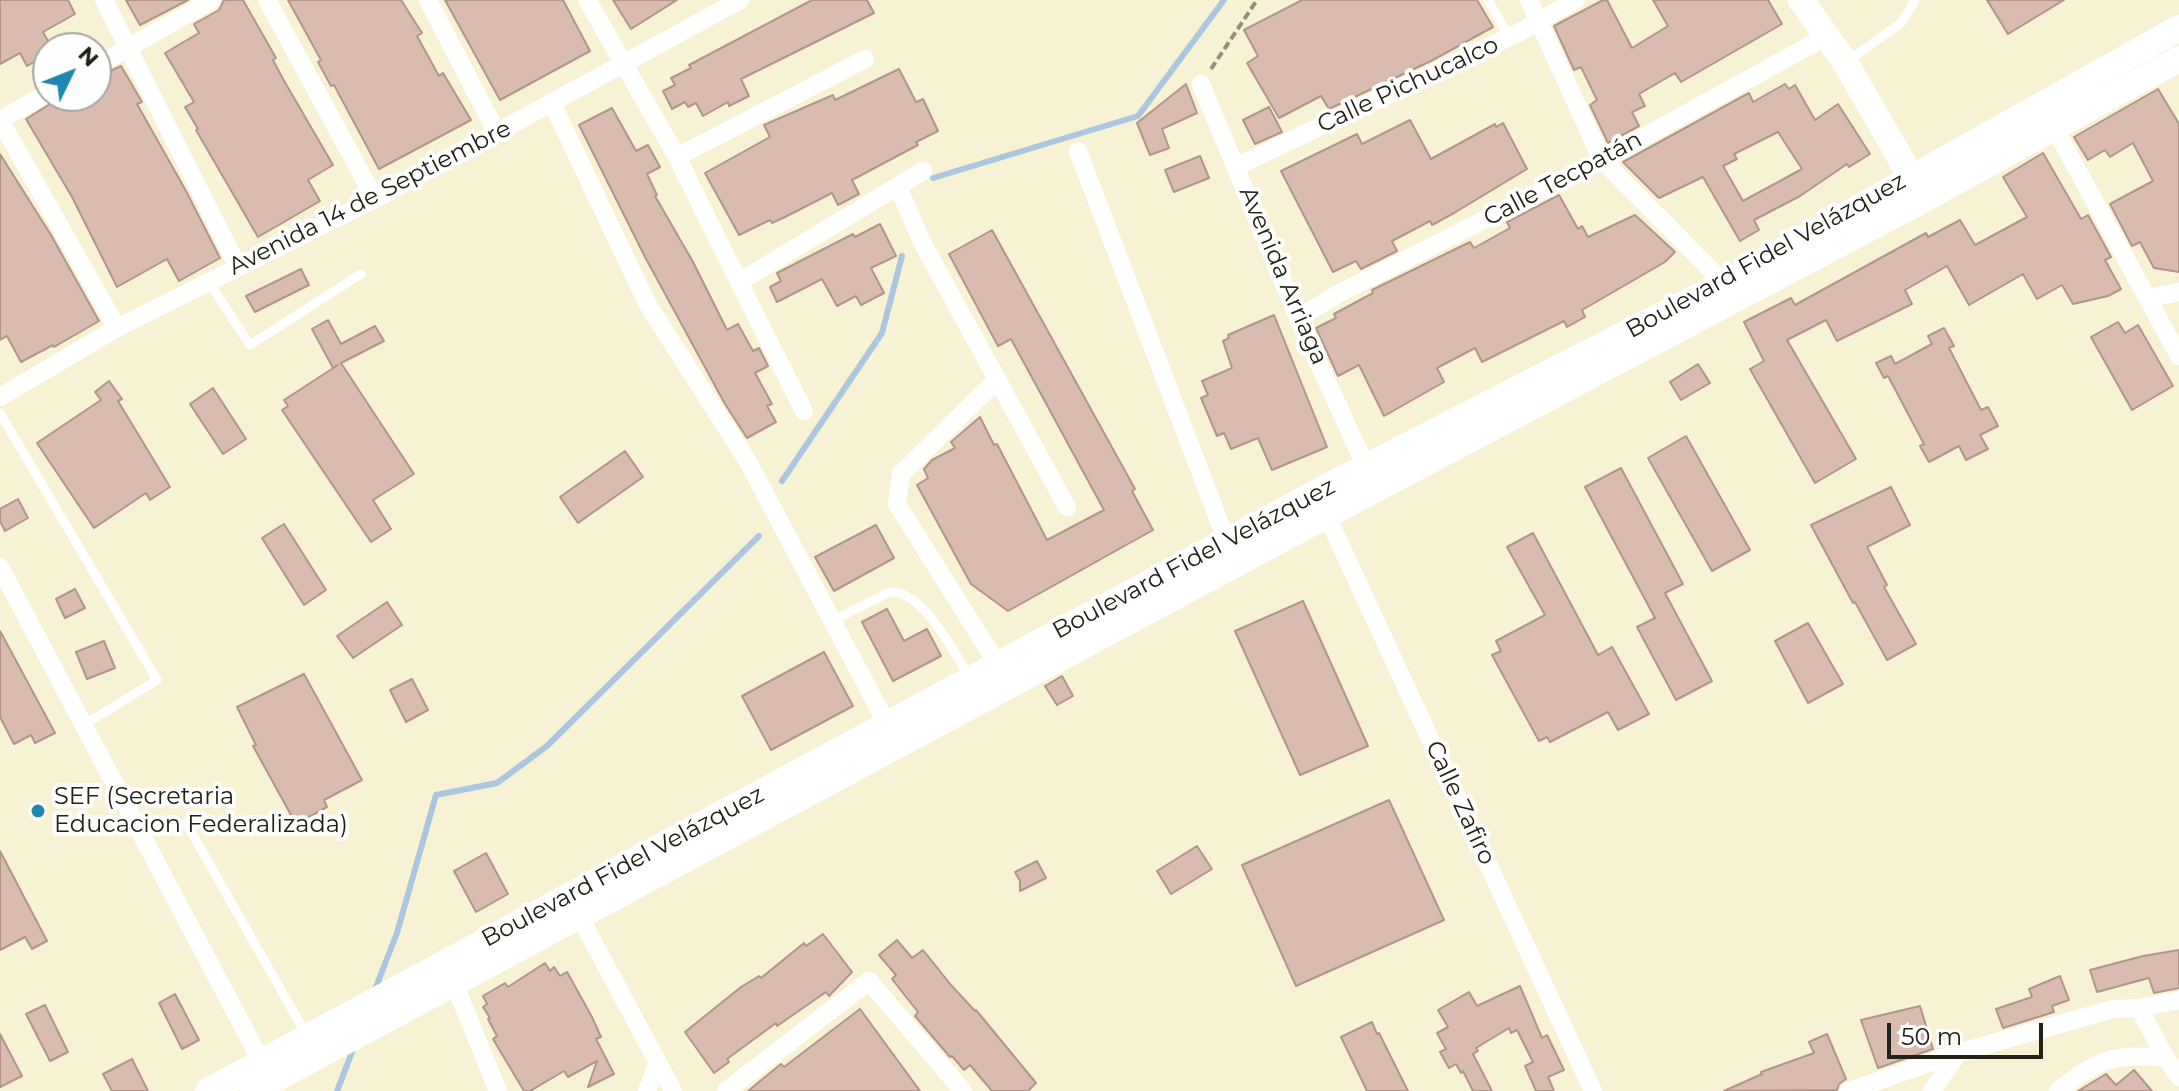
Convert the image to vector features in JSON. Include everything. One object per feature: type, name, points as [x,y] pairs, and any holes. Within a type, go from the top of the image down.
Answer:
[{"type":"main road","points":[[1801,0],[1845,62],[1917,188]]},
{"type":"main road","name":"Boulevard Fidel Velázquez","points":[[208,1091],[265,1081],[349,1028],[1044,654],[1327,516],[1917,188],[2179,28]]},
{"type":"main road","name":"Boulevard Fidel Velázquez","points":[[574,906],[887,724],[998,665],[1044,654],[1227,542],[1366,467],[1724,283],[1917,188],[2055,129],[2177,65]]},
{"type":"main road","name":"Boulevard Fidel Velázquez","points":[[265,1081],[308,1037],[349,1028]]},
{"type":"street","points":[[104,0],[238,267]]},
{"type":"street","points":[[112,57],[212,0]]},
{"type":"street","points":[[267,0],[375,199]]},
{"type":"street","points":[[428,0],[497,133]]},
{"type":"street","points":[[587,0],[677,157],[804,411]]},
{"type":"street","name":"Avenida 14 de Septiembre","points":[[0,397],[117,328],[375,199],[740,0]]},
{"type":"street","points":[[1529,0],[1602,160],[1724,283]]},
{"type":"street","name":"Calle Pichucalco","points":[[1237,166],[1509,37],[1576,0]]},
{"type":"street","name":"Calle Tecpatán","points":[[1298,318],[1338,294],[1602,160],[1827,36]]},
{"type":"street","points":[[677,157],[865,59]]},
{"type":"street","name":"Avenida Arriaga","points":[[1201,84],[1298,318],[1366,467]]},
{"type":"street","points":[[32,102],[0,120],[5,141],[117,328]]},
{"type":"street","points":[[552,103],[648,305],[747,460],[887,724]]},
{"type":"street","points":[[2055,129],[2179,356]]},
{"type":"street","points":[[1078,151],[1227,542]]},
{"type":"street","points":[[739,282],[923,171]]},
{"type":"street","points":[[898,187],[923,244],[1067,507]]},
{"type":"street","points":[[2148,298],[2179,292]]},
{"type":"street","points":[[997,380],[901,474],[897,504],[998,665]]},
{"type":"street","name":"Calle Zafiro","points":[[1327,516],[1593,1091]]},
{"type":"street","points":[[0,567],[265,1081]]},
{"type":"street","points":[[574,906],[673,1091]]},
{"type":"street","points":[[450,973],[498,1091]]},
{"type":"street","points":[[726,1091],[869,981],[952,1087]]},
{"type":"street","points":[[1849,1091],[1958,1053],[2113,1009],[2139,1008],[2179,1000]]},
{"type":"street","points":[[2139,1008],[2179,1077]]},
{"type":"street","points":[[1932,1091],[1958,1053]]},
{"type":"street","points":[[2058,1091],[2092,1065],[2125,1056],[2165,1057]]},
{"type":"street","points":[[647,1091],[657,1065]]},
{"type":"lane","points":[[1488,0],[1509,37]]},
{"type":"lane","points":[[1845,62],[1902,22],[1915,0]]},
{"type":"lane","points":[[209,282],[250,345],[361,274]]},
{"type":"lane","points":[[0,413],[157,680],[84,725]]},
{"type":"lane","points":[[832,621],[890,592],[911,597],[926,611],[971,680]]},
{"type":"lane","points":[[186,823],[308,1037]]},
{"type":"path","points":[[1201,84],[1257,0]]},
{"type":"building","points":[[0,0],[68,0],[75,14],[43,32],[32,32],[32,63],[27,66],[20,53],[0,64]]},
{"type":"building","points":[[126,0],[188,0],[140,25]]},
{"type":"building","points":[[224,0],[243,0],[276,58],[273,60],[283,79],[333,165],[308,180],[320,201],[258,237],[196,130],[185,107],[194,102],[165,53],[199,33],[194,24],[219,10]]},
{"type":"building","points":[[288,0],[401,0],[422,33],[417,36],[439,76],[443,73],[471,120],[379,169],[334,85],[331,86],[318,62],[321,60]]},
{"type":"building","points":[[445,0],[563,0],[590,51],[500,100]]},
{"type":"building","points":[[613,0],[677,0],[631,29]]},
{"type":"building","points":[[812,0],[867,0],[874,13],[741,79],[749,96],[729,106],[728,102],[703,116],[696,103],[688,107],[685,102],[672,109],[663,91],[675,85],[671,78],[691,68],[689,65]]},
{"type":"building","points":[[1302,0],[1477,0],[1493,27],[1431,61],[1329,109],[1321,96],[1279,118],[1247,63],[1258,56],[1244,30]]},
{"type":"building","points":[[1607,0],[1632,48],[1668,26],[1653,0],[1768,0],[1782,24],[1681,82],[1675,73],[1639,94],[1645,106],[1632,112],[1639,126],[1608,143],[1590,105],[1597,100],[1581,67],[1574,70],[1554,26]]},
{"type":"building","points":[[1987,0],[2064,0],[2008,34]]},
{"type":"building","points":[[121,66],[142,102],[137,104],[220,258],[179,281],[167,259],[117,287],[72,197],[26,119],[37,112],[112,112],[112,70]]},
{"type":"building","points":[[899,69],[916,102],[923,99],[938,131],[852,180],[859,194],[838,205],[832,193],[772,223],[770,220],[739,235],[705,173],[770,137],[764,125],[833,95],[835,100]]},
{"type":"building","points":[[1186,84],[1197,113],[1162,129],[1169,148],[1150,155],[1137,123]]},
{"type":"building","points":[[1785,84],[1789,89],[1795,85],[1815,120],[1838,104],[1870,154],[1849,167],[1847,164],[1800,196],[1754,220],[1759,230],[1740,241],[1703,177],[1659,198],[1623,162],[1749,93],[1753,102]],"holes":[[[1778,132],[1802,169],[1743,201],[1723,166],[1737,159],[1734,154]]]},
{"type":"building","points":[[2158,89],[2179,124],[2179,272],[2154,268],[2140,242],[2132,246],[2110,204],[2153,181],[2133,143],[2110,157],[2105,150],[2088,160],[2074,137]]},
{"type":"building","points":[[1269,107],[1282,132],[1255,144],[1243,120]]},
{"type":"building","points":[[612,108],[636,151],[648,145],[660,167],[647,174],[655,196],[727,330],[738,324],[753,351],[759,348],[768,366],[755,373],[772,404],[767,406],[776,422],[747,438],[725,404],[645,257],[579,125]]},
{"type":"building","points":[[1410,120],[1431,159],[1495,124],[1496,127],[1503,123],[1527,169],[1432,225],[1430,221],[1392,241],[1397,251],[1361,269],[1356,261],[1333,272],[1281,171],[1357,134],[1362,144]]},
{"type":"building","points":[[2043,153],[2081,219],[2088,215],[2111,257],[2105,260],[2121,289],[2108,296],[2073,304],[2062,285],[2037,299],[2023,274],[1969,305],[1947,266],[1905,290],[1912,304],[1837,341],[1826,320],[1787,340],[1856,459],[1815,483],[1750,369],[1764,361],[1744,322],[1791,298],[1795,305],[1926,233],[1928,237],[1960,220],[1975,245],[2027,217],[2003,177]]},
{"type":"building","points":[[0,154],[51,235],[99,321],[21,362],[7,336],[0,340]]},
{"type":"building","points":[[1200,156],[1209,178],[1174,192],[1165,170]]},
{"type":"building","points":[[1559,195],[1578,229],[1582,226],[1588,237],[1635,215],[1675,252],[1665,262],[1582,310],[1585,317],[1567,327],[1564,321],[1482,362],[1475,348],[1437,368],[1444,382],[1384,416],[1359,365],[1338,376],[1316,328],[1336,318],[1334,314],[1373,293],[1372,290],[1470,242],[1474,248],[1510,228],[1507,222]]},
{"type":"building","points":[[880,224],[896,256],[871,268],[884,293],[861,305],[856,296],[837,306],[822,279],[777,302],[770,287],[781,281],[777,273],[853,234],[855,237]]},
{"type":"building","points":[[992,230],[1135,489],[1132,491],[1153,530],[1008,611],[971,584],[917,485],[928,478],[924,469],[932,460],[955,448],[951,442],[980,417],[1047,540],[1104,510],[1011,339],[998,346],[949,254]]},
{"type":"building","points":[[301,269],[309,285],[255,312],[246,296]]},
{"type":"building","points":[[1274,315],[1327,447],[1272,470],[1258,438],[1231,449],[1224,433],[1217,436],[1201,398],[1208,395],[1202,381],[1232,368],[1223,341],[1229,338],[1228,335]]},
{"type":"building","points":[[328,320],[341,344],[375,326],[384,341],[341,363],[414,474],[373,500],[391,529],[371,542],[282,410],[288,406],[284,400],[338,365],[333,368],[312,329]]},
{"type":"building","points":[[2118,322],[2125,333],[2138,325],[2173,386],[2132,410],[2091,337]]},
{"type":"building","points":[[1944,328],[1954,346],[1949,348],[1981,410],[1988,407],[1998,426],[1980,435],[1988,449],[1966,460],[1959,446],[1929,462],[1920,446],[1924,444],[1888,376],[1884,378],[1876,363],[1891,356],[1895,364],[1932,344],[1928,336]]},
{"type":"building","points":[[1698,364],[1710,383],[1681,400],[1670,382]]},
{"type":"building","points":[[109,381],[170,487],[150,500],[146,493],[94,528],[37,443],[101,400],[95,392]]},
{"type":"building","points":[[213,388],[246,439],[223,454],[190,404]]},
{"type":"building","points":[[1686,436],[1750,550],[1712,571],[1648,458]]},
{"type":"building","points":[[625,451],[643,477],[578,523],[560,497]]},
{"type":"building","points":[[1621,468],[1683,584],[1665,593],[1712,681],[1676,700],[1637,627],[1655,618],[1585,487]]},
{"type":"building","points":[[1891,487],[1910,525],[1867,547],[1887,585],[1884,587],[1916,644],[1887,660],[1811,525]]},
{"type":"building","points":[[18,499],[28,518],[5,531],[0,521],[0,509]]},
{"type":"building","points":[[284,524],[326,590],[304,605],[262,538]]},
{"type":"building","points":[[876,525],[894,558],[834,591],[815,557]]},
{"type":"building","points":[[1533,533],[1598,655],[1612,647],[1649,714],[1618,730],[1608,712],[1550,742],[1547,737],[1539,741],[1492,655],[1501,651],[1496,641],[1545,615],[1507,547]]},
{"type":"building","points":[[75,589],[85,608],[65,618],[56,599]]},
{"type":"building","points":[[1303,601],[1368,746],[1300,775],[1235,631]]},
{"type":"building","points":[[387,602],[402,625],[353,658],[337,636]]},
{"type":"building","points":[[887,609],[904,641],[927,629],[941,656],[893,681],[862,622]]},
{"type":"building","points":[[1808,623],[1843,684],[1808,703],[1775,641]]},
{"type":"building","points":[[0,631],[55,733],[35,743],[31,735],[14,744],[0,717]]},
{"type":"building","points":[[104,641],[115,668],[87,679],[76,652]]},
{"type":"building","points":[[824,652],[853,706],[771,750],[742,696]]},
{"type":"building","points":[[304,674],[362,780],[324,800],[327,807],[296,824],[253,746],[256,745],[237,707]]},
{"type":"building","points":[[1062,676],[1073,696],[1057,705],[1045,686]]},
{"type":"building","points":[[412,679],[428,710],[406,722],[390,690]]},
{"type":"building","points":[[1389,800],[1444,920],[1296,986],[1242,865]]},
{"type":"building","points":[[1197,846],[1212,869],[1171,894],[1157,871]]},
{"type":"building","points":[[0,851],[47,941],[32,949],[25,937],[0,950]]},
{"type":"building","points":[[486,853],[508,894],[476,912],[454,871]]},
{"type":"building","points":[[1037,861],[1046,878],[1020,891],[1020,881],[1015,872]]},
{"type":"building","points":[[823,934],[852,972],[829,996],[826,992],[777,1026],[776,1023],[727,1059],[729,1062],[714,1073],[685,1032],[741,987],[759,976],[761,978],[804,943],[806,946]]},
{"type":"building","points":[[897,940],[912,958],[923,950],[976,1010],[1036,1083],[1028,1091],[992,1091],[970,1065],[964,1070],[950,1057],[915,1016],[918,1012],[892,979],[896,975],[879,955]]},
{"type":"building","points":[[2179,950],[2179,988],[2154,993],[2149,978],[2097,992],[2090,970]]},
{"type":"building","points":[[545,963],[550,971],[554,967],[560,976],[567,972],[592,1017],[601,1037],[596,1039],[614,1074],[588,1087],[597,1061],[568,1077],[564,1071],[530,1091],[524,1091],[493,1039],[497,1036],[483,1007],[487,1004],[483,996],[505,983],[508,987]]},
{"type":"building","points":[[2060,976],[2069,1000],[2052,1006],[2054,1012],[2003,1028],[1996,1009],[2032,997],[2029,989]]},
{"type":"building","points":[[1520,986],[1542,1038],[1547,1035],[1564,1070],[1548,1077],[1554,1091],[1536,1091],[1525,1066],[1533,1062],[1517,1030],[1511,1033],[1509,1028],[1476,1048],[1478,1051],[1473,1054],[1492,1091],[1473,1091],[1463,1071],[1461,1073],[1456,1064],[1449,1068],[1440,1052],[1446,1049],[1437,1033],[1448,1027],[1438,1010],[1469,992],[1477,1006]]},
{"type":"building","points":[[175,994],[199,1040],[182,1049],[159,1003]]},
{"type":"building","points":[[45,1005],[68,1052],[50,1061],[26,1014]]},
{"type":"building","points":[[1920,1006],[1933,1049],[1878,1068],[1861,1020]]},
{"type":"building","points":[[860,1009],[920,1091],[748,1091],[781,1064],[784,1067]]},
{"type":"building","points":[[1372,1022],[1408,1091],[1367,1091],[1341,1037]]},
{"type":"building","points":[[0,1034],[22,1076],[0,1087]]},
{"type":"building","points":[[1827,1034],[1846,1079],[1837,1090],[1724,1091],[1761,1072],[1814,1053],[1809,1042]]},
{"type":"building","points":[[132,1059],[148,1091],[112,1091],[103,1074]]},
{"type":"building","points":[[2134,1070],[2152,1091],[2078,1091],[2106,1074],[2116,1085]]},
{"type":"waterway","points":[[933,178],[1138,116],[1224,0]]},
{"type":"waterway","points":[[782,481],[882,333],[902,256]]},
{"type":"waterway","points":[[374,992],[397,933],[436,795],[497,783],[547,746],[759,536]]},
{"type":"waterway","points":[[337,1091],[354,1047]]},
{"type":"place","name":"SEF (Secretaria Educacion Federalizada)","points":[[38,811]]}]
